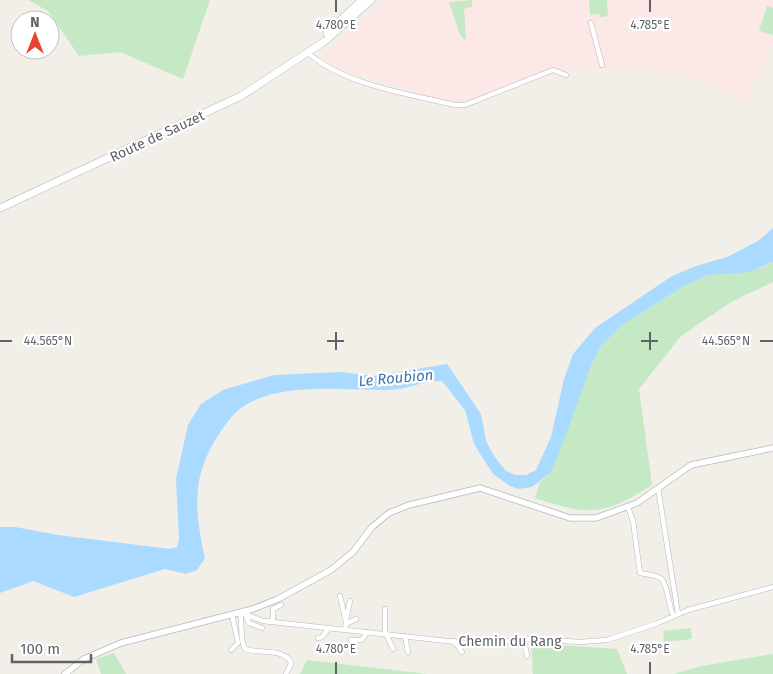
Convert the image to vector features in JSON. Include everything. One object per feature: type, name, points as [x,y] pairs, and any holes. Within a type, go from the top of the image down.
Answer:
[{"type":"main road","name":"Route de Sauzet","points":[[307,52],[362,0]]},
{"type":"main road","name":"Route de Sauzet","points":[[0,208],[220,106],[268,79],[325,41],[371,0]]},
{"type":"street","points":[[591,23],[602,65]]},
{"type":"street","points":[[307,52],[324,64],[362,82],[456,105],[465,105],[553,70],[566,75]]},
{"type":"street","points":[[65,674],[84,659],[121,643],[243,612],[278,599],[331,570],[353,552],[389,513],[409,505],[480,488],[570,518],[596,518],[637,504],[691,464],[773,448]]},
{"type":"street","points":[[658,488],[676,615]]},
{"type":"street","points":[[628,507],[633,522],[640,572],[661,578],[664,582],[669,608],[676,615]]},
{"type":"street","name":"Chemin du Rang","points":[[243,612],[270,622],[475,644],[524,640],[608,640],[676,615],[773,587]]},
{"type":"street","points":[[340,596],[346,622]]},
{"type":"street","points":[[345,630],[350,601]]},
{"type":"street","points":[[270,622],[273,618],[273,609],[281,605]]},
{"type":"street","points":[[385,609],[386,634],[392,649]]},
{"type":"street","points":[[243,612],[249,623],[262,628]]},
{"type":"street","points":[[243,612],[241,642],[245,648],[256,653],[286,655],[290,659],[291,664],[286,674]]},
{"type":"street","points":[[231,650],[238,642],[232,614]]},
{"type":"street","points":[[346,622],[356,618]]},
{"type":"street","points":[[318,638],[322,637],[330,628]]},
{"type":"street","points":[[351,640],[362,640],[367,632]]},
{"type":"street","points":[[405,636],[408,652]]},
{"type":"street","points":[[524,640],[527,656]]},
{"type":"street","points":[[508,641],[509,648]]},
{"type":"street","points":[[454,642],[462,652]]},
{"type":"shaded area","points":[[385,0],[773,0],[773,47],[745,102],[685,74],[633,70],[555,70],[461,106],[341,69],[322,54]]},
{"type":"green space","points":[[28,0],[210,0],[183,79],[120,52],[79,56],[60,28],[60,10],[46,10]]},
{"type":"green space","points":[[472,0],[472,7],[464,9],[466,39],[464,39],[460,35],[449,2]]},
{"type":"green space","points":[[589,0],[607,0],[608,16],[590,15]]},
{"type":"green space","points":[[767,6],[773,8],[773,35],[759,31]]},
{"type":"green space","points":[[773,262],[773,282],[731,302],[681,336],[639,389],[652,485],[621,503],[595,510],[569,508],[535,498],[540,482],[550,473],[591,366],[601,346],[622,325],[684,286],[708,275],[761,268]]},
{"type":"green space","points":[[691,628],[692,639],[664,642],[663,631]]},
{"type":"green space","points":[[531,643],[617,649],[627,674],[533,674]]},
{"type":"green space","points":[[114,653],[126,674],[101,674],[96,659]]},
{"type":"green space","points":[[773,654],[773,674],[673,674],[702,666]]},
{"type":"green space","points":[[307,660],[427,674],[300,674]]},
{"type":"water","name":"Le Roubion","points":[[773,228],[773,262],[749,272],[708,275],[684,286],[622,325],[601,346],[591,366],[556,461],[550,473],[532,487],[518,489],[510,486],[493,474],[474,444],[465,410],[442,381],[394,390],[317,389],[282,392],[266,396],[242,407],[227,422],[211,447],[204,462],[198,492],[197,507],[205,558],[197,570],[186,574],[165,569],[74,597],[33,581],[0,593],[0,527],[15,527],[58,535],[170,549],[177,547],[179,538],[176,479],[188,425],[201,404],[223,390],[274,375],[340,372],[374,376],[447,364],[481,414],[486,441],[494,456],[505,470],[515,475],[526,475],[536,470],[551,437],[564,379],[573,354],[595,328],[672,276],[696,266],[727,257],[758,241]]}]
